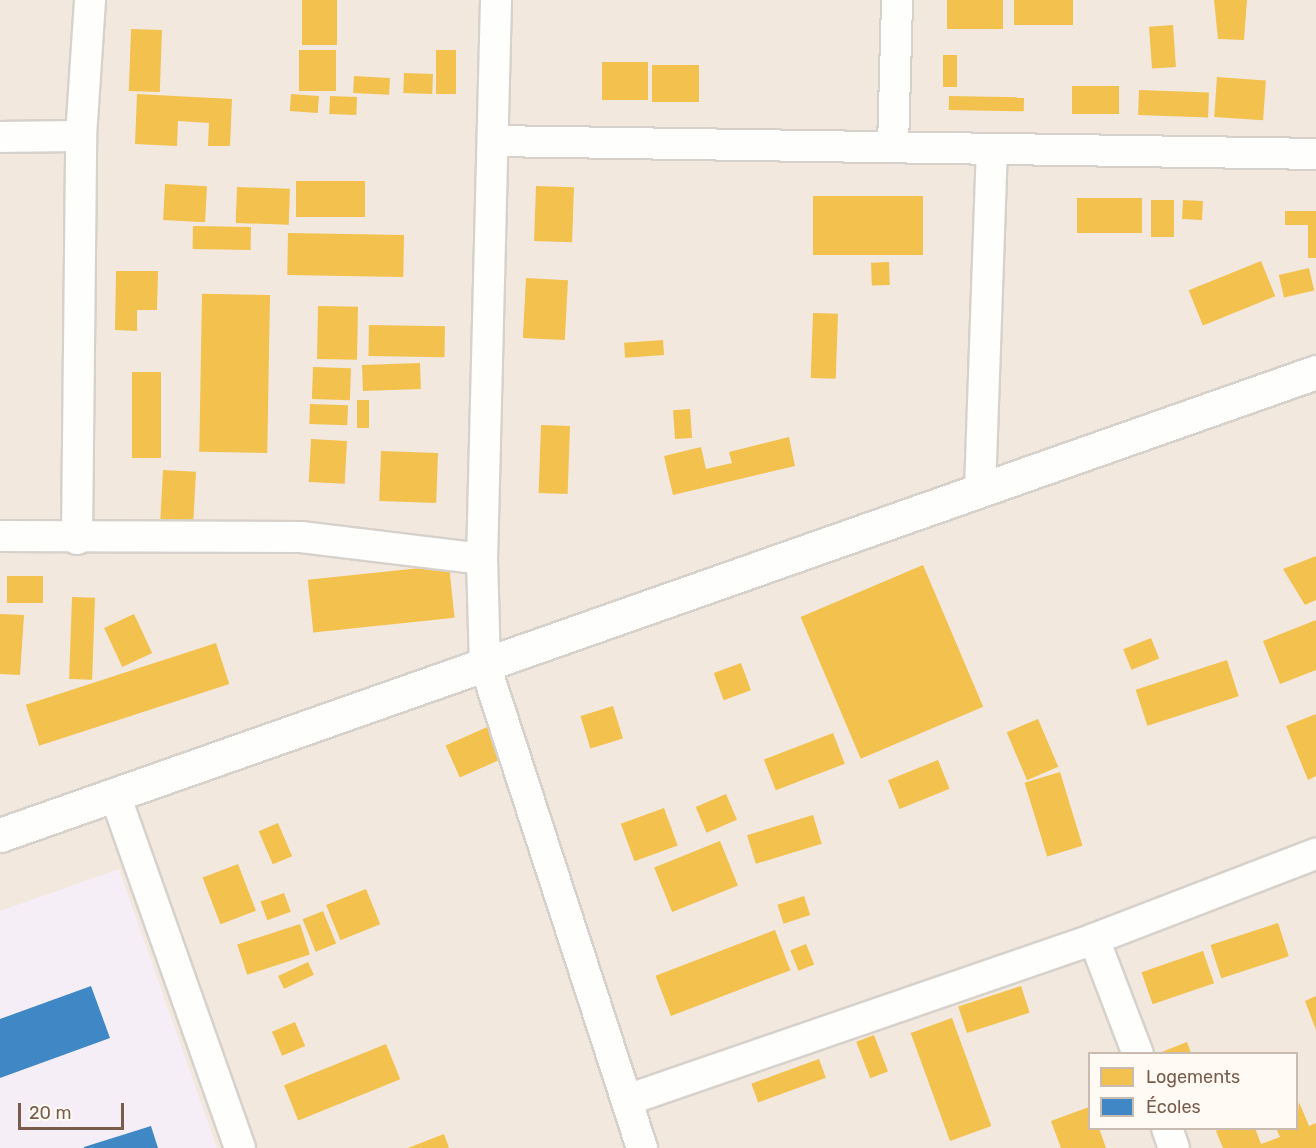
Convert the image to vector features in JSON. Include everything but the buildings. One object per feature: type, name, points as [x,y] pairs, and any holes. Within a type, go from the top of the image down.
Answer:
[{"type":"street","points":[[77,539],[81,136],[90,0]]},
{"type":"street","points":[[496,0],[482,559],[484,665],[642,1148]]},
{"type":"street","points":[[893,146],[897,0]]},
{"type":"street","points":[[0,137],[81,136]]},
{"type":"street","points":[[493,141],[1316,154]]},
{"type":"street","points":[[980,490],[992,148]]},
{"type":"street","points":[[0,836],[1316,372]]},
{"type":"street","points":[[0,536],[77,539],[301,537],[482,559]]},
{"type":"street","points":[[115,795],[240,1148]]},
{"type":"street","points":[[627,1100],[1094,939],[1316,854]]},
{"type":"street","points":[[1094,939],[1138,1052]]},
{"type":"street","points":[[1168,1130],[1174,1148]]},
{"type":"shaded area","points":[[0,0],[1316,0],[1316,1148],[0,1148]]},
{"type":"shaded area","points":[[119,869],[217,1148],[0,1148],[0,911]]}]
